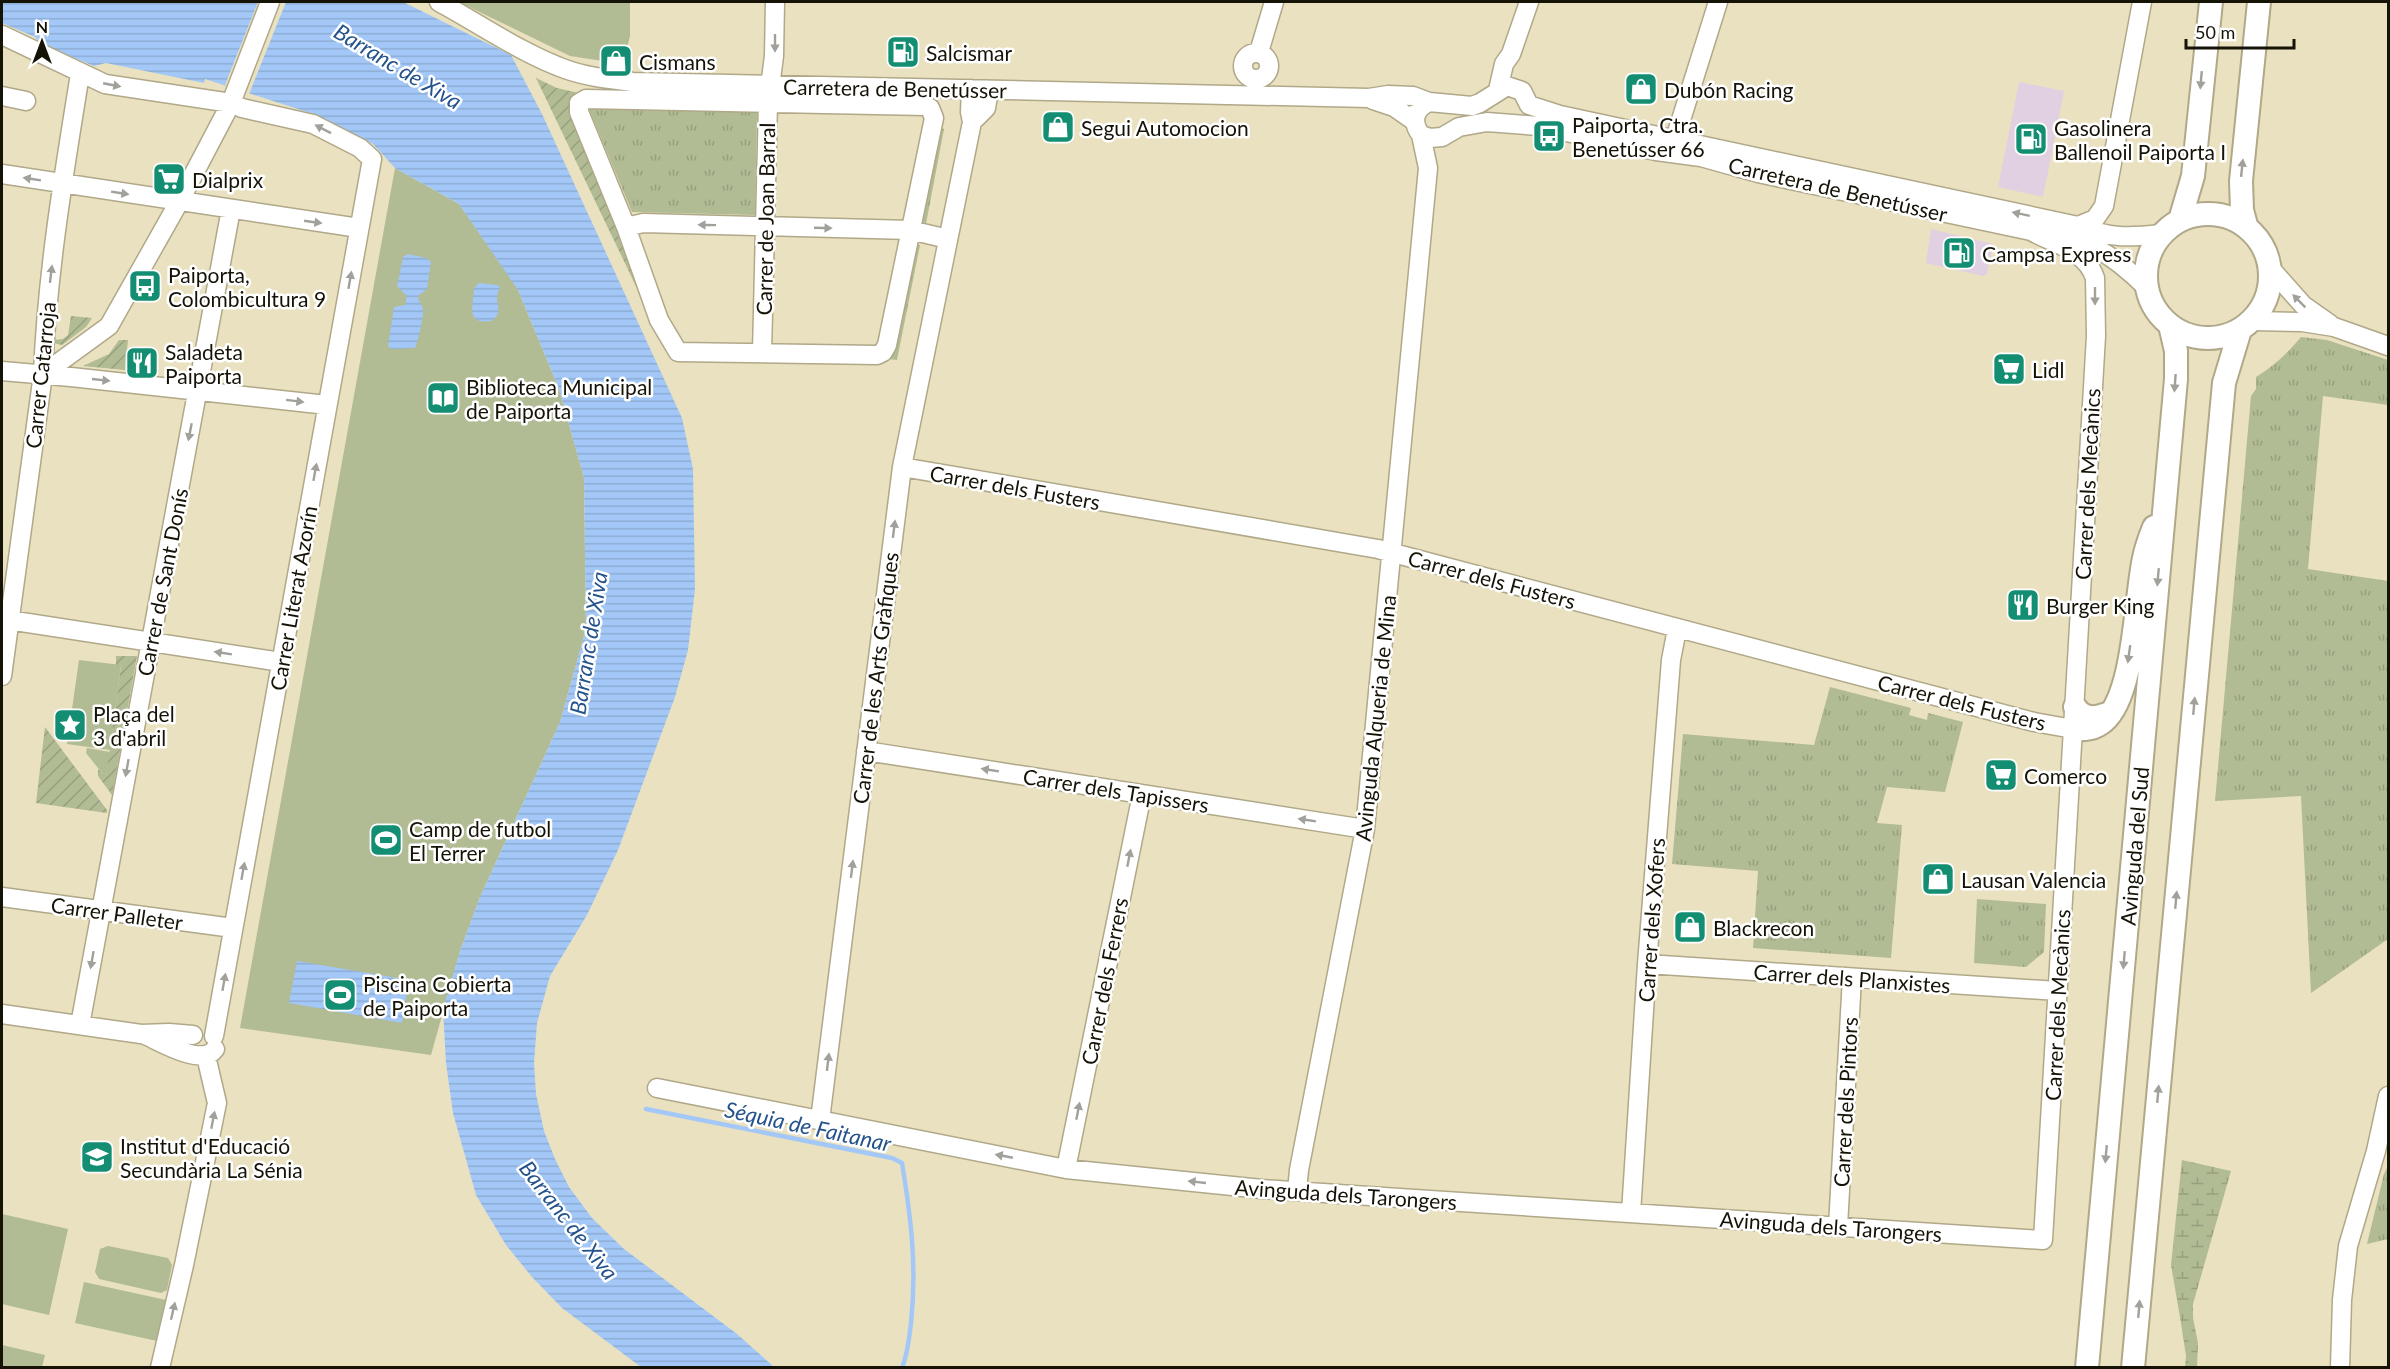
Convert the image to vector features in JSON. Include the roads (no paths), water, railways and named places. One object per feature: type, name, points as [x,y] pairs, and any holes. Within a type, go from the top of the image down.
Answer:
[{"type":"main road","points":[[2180,220],[2193,176],[2211,2]]},
{"type":"main road","points":[[2246,225],[2242,210],[2241,181],[2259,2]]},
{"type":"main road","points":[[2133,1368],[2224,383],[2246,325],[2264,305],[2270,288],[2271,268],[2267,252],[2258,237],[2246,225],[2231,217],[2214,213],[2196,214],[2180,220],[2161,234],[2151,250],[2146,269],[2147,288],[2151,302],[2159,315],[2170,325],[2186,334],[2204,338],[2222,337],[2246,325]]},
{"type":"main road","name":"Avinguda del Sud","points":[[2087,1368],[2176,371],[2176,351],[2170,325]]},
{"type":"main road","points":[[2074,718],[2097,718],[2111,712],[2118,703],[2127,670],[2144,556],[2165,495]]},
{"type":"street","points":[[43,374],[109,326],[180,201],[233,96],[270,2]]},
{"type":"street","name":"Carretera de Benetússer","points":[[443,2],[532,53],[585,75],[633,82],[926,106],[933,111],[934,118],[910,230]]},
{"type":"street","name":"Carrer de Joan Barral","points":[[762,353],[769,94],[774,56],[775,2]]},
{"type":"street","points":[[1254,87],[1246,76],[1242,63],[1246,56],[1259,52],[1274,2]]},
{"type":"street","points":[[1498,90],[1504,64],[1511,54],[1529,2]]},
{"type":"street","points":[[1675,139],[1718,2]]},
{"type":"street","points":[[2078,226],[2095,219],[2104,206],[2142,2]]},
{"type":"street","points":[[2,35],[105,84],[233,96]]},
{"type":"street","points":[[1511,54],[1526,98],[1523,118],[1514,122]]},
{"type":"street","name":"Carrer Catarroja","points":[[2,676],[5,620],[43,374],[45,333],[62,184],[80,74]]},
{"type":"street","name":"Carretera de Benetússer","points":[[1369,98],[1388,95],[1413,96],[1429,102],[1472,106],[1480,104],[1507,86],[1560,115],[2078,226],[2114,237],[2161,234]]},
{"type":"street","name":"Carretera de Benetússer","points":[[626,227],[579,112],[579,103],[586,99],[980,90],[1254,87],[1369,98],[1394,107],[1430,138],[1442,137],[1460,127],[1474,123],[1514,122],[1656,151],[1701,157],[1758,173],[2031,231],[2049,232],[2073,238],[2103,251],[2123,264],[2147,288]]},
{"type":"street","name":"Carrer de les Arts Gràfiques","points":[[820,1120],[902,468],[972,122],[970,112],[980,90]]},
{"type":"street","points":[[2,96],[26,101]]},
{"type":"street","name":"Carrer Literat Azorín","points":[[214,1036],[372,159],[360,148],[313,124],[242,108],[233,96]]},
{"type":"street","points":[[1417,128],[1420,106],[1429,102]]},
{"type":"street","name":"Avinguda Alqueria de Mina","points":[[1417,128],[1428,168]]},
{"type":"street","name":"Avinguda Alqueria de Mina","points":[[1297,1191],[1299,1170],[1365,829],[1428,168],[1442,137]]},
{"type":"street","points":[[2,174],[359,228]]},
{"type":"street","name":"Carrer de Sant Donís","points":[[80,1025],[231,209]]},
{"type":"street","points":[[910,230],[887,345],[883,352],[877,355],[683,353],[675,348],[659,320],[626,227],[640,224],[910,230],[948,239]]},
{"type":"street","name":"Carrer dels Mecànics","points":[[2031,231],[2073,251],[2088,263],[2095,278],[2094,327],[2096,336],[2043,1240]]},
{"type":"street","points":[[2271,268],[2303,305],[2334,327]]},
{"type":"street","points":[[2246,325],[2302,322],[2334,327],[2388,346]]},
{"type":"street","points":[[2,371],[327,405]]},
{"type":"street","name":"Carrer dels Fusters","points":[[902,468],[1392,553],[2034,722],[2074,718]]},
{"type":"street","points":[[5,620],[281,662]]},
{"type":"street","name":"Carrer dels Xofers","points":[[1631,1213],[1647,964],[1671,660],[1677,629]]},
{"type":"street","name":"Carrer dels Tapissers","points":[[866,751],[1365,829]]},
{"type":"street","name":"Carrer dels Ferrers","points":[[1066,1168],[1142,794]]},
{"type":"street","name":"Carrer Palleter","points":[[2,897],[232,928]]},
{"type":"street","name":"Carrer dels Planxistes","points":[[1647,964],[2058,991]]},
{"type":"street","name":"Carrer dels Pintors","points":[[1838,1226],[1852,978]]},
{"type":"street","points":[[2,1014],[141,1034],[193,1035],[203,1030],[214,1036],[216,1048],[202,1056],[186,1053],[141,1034]]},
{"type":"street","points":[[160,1368],[184,1265],[217,1103],[202,1056],[190,1047],[193,1035]]},
{"type":"street","name":"Avinguda dels Tarongers","points":[[657,1088],[1066,1168],[1297,1191],[2043,1240]]},
{"type":"street","points":[[2340,1368],[2342,1300],[2348,1246],[2376,1151],[2388,1096]]},
{"type":"water","name":"Barranc de Xiva","points":[[2,2],[403,2],[511,55],[542,114],[682,418],[693,469],[695,589],[688,650],[675,697],[618,850],[587,915],[550,976],[537,1023],[534,1063],[536,1094],[544,1131],[555,1159],[569,1187],[592,1218],[624,1249],[737,1334],[774,1367],[641,1367],[562,1308],[532,1277],[506,1245],[476,1195],[453,1113],[446,1063],[443,1009],[460,951],[480,897],[560,722],[586,629],[584,478],[559,389],[518,290],[459,204],[395,168],[373,144],[310,113],[205,79],[204,83],[106,63],[94,66],[43,45],[35,37],[2,23]]},
{"type":"water","points":[[408,254],[426,258],[431,262],[427,289],[418,296],[423,309],[422,322],[415,348],[392,349],[388,346],[394,307],[405,305],[407,296],[397,286],[403,257]]},
{"type":"water","points":[[479,283],[500,287],[497,296],[498,313],[491,321],[477,320],[472,312],[474,288]]},
{"type":"water","points":[[297,961],[409,980],[402,1023],[289,1003]]},
{"type":"waterway","name":"Séquia de Faitanar","points":[[646,1109],[892,1158],[902,1163],[913,1262],[913,1302],[909,1340],[902,1368]]},
{"type":"place","name":"Salcismar","points":[[903,52]]},
{"type":"place","name":"Cismans","points":[[616,61]]},
{"type":"place","name":"Dubón Racing","points":[[1641,89]]},
{"type":"place","name":"Segui Automocion","points":[[1058,127]]},
{"type":"place","name":"Paiporta, Ctra. Benetússer 66","points":[[1549,136]]},
{"type":"place","name":"Gasolinera Ballenoil Paiporta I","points":[[2031,139]]},
{"type":"place","name":"Dialprix","points":[[169,179]]},
{"type":"place","name":"Campsa Express","points":[[1959,253]]},
{"type":"place","name":"Paiporta, Colombicultura 9","points":[[145,286]]},
{"type":"place","name":"Saladeta Paiporta","points":[[142,363]]},
{"type":"place","name":"Lidl","points":[[2009,369]]},
{"type":"place","name":"Biblioteca Municipal de Paiporta","points":[[443,398]]},
{"type":"place","name":"Burger King","points":[[2023,605]]},
{"type":"place","name":"Plaça del 3 d'abril","points":[[70,725]]},
{"type":"place","name":"Comerco","points":[[2001,775]]},
{"type":"place","name":"Camp de futbol El Terrer","points":[[386,840]]},
{"type":"place","name":"Lausan Valencia","points":[[1938,879]]},
{"type":"place","name":"Blackrecon","points":[[1690,927]]},
{"type":"place","name":"Piscina Cobierta de Paiporta","points":[[340,995]]},
{"type":"place","name":"Institut d'Educació Secundària La Sénia","points":[[97,1157]]}]
